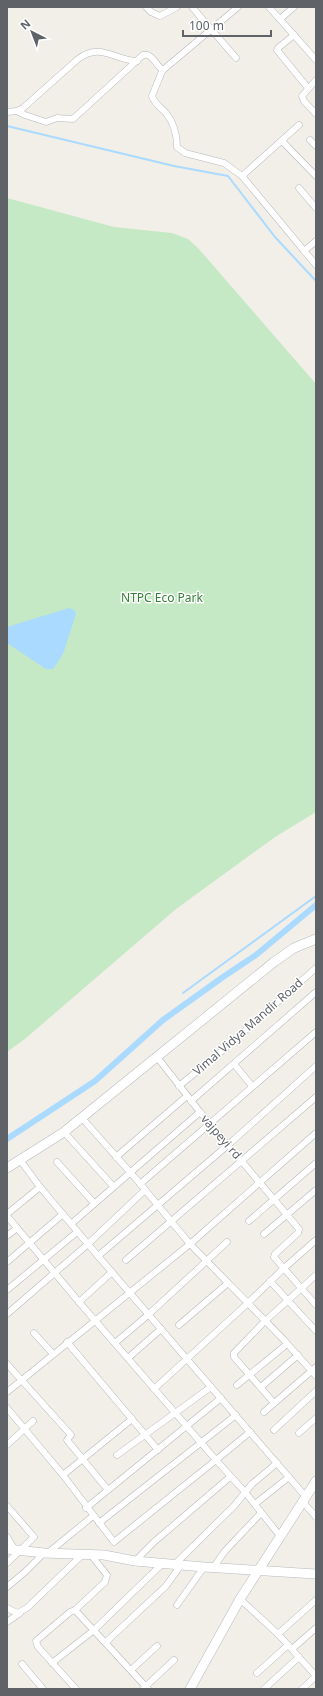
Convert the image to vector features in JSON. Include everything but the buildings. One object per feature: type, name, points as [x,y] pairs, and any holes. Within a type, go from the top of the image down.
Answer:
[{"type":"street","points":[[146,7],[150,12],[160,16],[176,7]]},
{"type":"street","points":[[192,7],[236,58]]},
{"type":"street","points":[[238,7],[163,69],[152,96],[156,104],[171,120],[177,135],[177,147],[185,153],[224,163],[242,176],[316,265]]},
{"type":"street","points":[[269,7],[316,60]]},
{"type":"street","points":[[280,19],[294,7]]},
{"type":"street","points":[[294,35],[277,50],[308,88]]},
{"type":"street","points":[[7,112],[17,111],[78,59],[88,53],[103,52],[128,61],[137,61]]},
{"type":"street","points":[[17,111],[25,116],[46,122],[57,118],[73,119],[146,54],[163,69]]},
{"type":"street","points":[[316,80],[302,96],[304,101],[316,114]]},
{"type":"street","points":[[242,176],[299,125]]},
{"type":"street","points":[[282,140],[316,176]]},
{"type":"street","points":[[310,140],[316,146]]},
{"type":"street","points":[[299,188],[316,208]]},
{"type":"street","points":[[304,251],[316,241]]},
{"type":"street","points":[[7,1168],[64,1132],[274,962],[294,948],[316,939]]},
{"type":"street","name":"Vimal Vidya Mandir Road","points":[[179,1086],[222,1051],[316,968]]},
{"type":"street","points":[[116,1157],[234,1064],[316,992]]},
{"type":"street","points":[[140,1184],[316,1032]]},
{"type":"street","name":"vajpeyi rd","points":[[157,1057],[200,1112],[298,1229],[299,1232],[274,1255],[283,1268]]},
{"type":"street","points":[[234,1064],[252,1086]]},
{"type":"street","points":[[98,1256],[228,1145],[316,1066]]},
{"type":"street","points":[[126,1260],[316,1097]]},
{"type":"street","points":[[71,1224],[200,1112]]},
{"type":"street","points":[[82,1118],[146,1190],[190,1244],[315,1372],[264,1412]]},
{"type":"street","points":[[64,1132],[113,1186]]},
{"type":"street","points":[[7,1392],[52,1354],[190,1244],[316,1133]]},
{"type":"street","points":[[20,1160],[77,1232],[289,1476],[315,1514]]},
{"type":"street","points":[[57,1162],[94,1203]]},
{"type":"street","points":[[249,1221],[272,1199],[316,1163]]},
{"type":"street","points":[[40,1187],[7,1215],[54,1273],[230,1477],[245,1492],[280,1536]]},
{"type":"street","points":[[7,1314],[88,1244],[146,1190]]},
{"type":"street","points":[[264,1234],[316,1190]]},
{"type":"street","points":[[7,1262],[63,1214]]},
{"type":"street","points":[[7,1236],[17,1228]]},
{"type":"street","points":[[7,1290],[77,1232]]},
{"type":"street","points":[[154,1389],[248,1303],[283,1268],[316,1240]]},
{"type":"street","points":[[115,1343],[227,1242]]},
{"type":"street","points":[[283,1268],[316,1305]]},
{"type":"street","points":[[79,1302],[112,1272]]},
{"type":"street","points":[[274,1403],[234,1357],[234,1353],[265,1321],[316,1276]]},
{"type":"street","points":[[270,1281],[316,1331]]},
{"type":"street","points":[[179,1325],[228,1283]]},
{"type":"street","points":[[128,1358],[161,1329]]},
{"type":"street","points":[[34,1332],[52,1354]]},
{"type":"street","points":[[67,1342],[158,1450]]},
{"type":"street","points":[[237,1385],[287,1344]]},
{"type":"street","points":[[261,1387],[298,1355]]},
{"type":"street","points":[[8,1367],[71,1435],[67,1440],[108,1490]]},
{"type":"street","points":[[117,1455],[211,1387]]},
{"type":"street","points":[[274,1430],[316,1391]]},
{"type":"street","points":[[86,1508],[221,1398]]},
{"type":"street","points":[[7,1408],[63,1475],[86,1508],[114,1542],[250,1432]]},
{"type":"street","points":[[99,1523],[236,1415]]},
{"type":"street","points":[[63,1475],[132,1418]]},
{"type":"street","points":[[299,1433],[316,1418]]},
{"type":"street","points":[[7,1445],[33,1421]]},
{"type":"street","points":[[106,1642],[162,1590],[178,1565],[234,1506],[245,1492],[277,1463]]},
{"type":"street","points":[[255,1504],[289,1476]]},
{"type":"street","points":[[135,1561],[154,1542],[230,1477]]},
{"type":"street","points":[[190,1689],[240,1599],[316,1481]]},
{"type":"street","points":[[7,1506],[34,1537],[14,1550],[7,1563]]},
{"type":"street","points":[[177,1605],[208,1567],[261,1513]]},
{"type":"street","points":[[7,1587],[46,1553],[93,1516]]},
{"type":"street","points":[[7,1537],[14,1550]]},
{"type":"street","points":[[14,1550],[46,1553],[104,1555],[162,1564],[316,1575]]},
{"type":"street","points":[[76,1689],[38,1647],[36,1641],[70,1612],[75,1610],[107,1579],[104,1570],[86,1555]]},
{"type":"street","points":[[7,1622],[28,1607],[86,1555]]},
{"type":"street","points":[[52,1663],[94,1630],[162,1564]]},
{"type":"street","points":[[240,1599],[278,1634],[316,1676],[302,1689]]},
{"type":"street","points":[[278,1634],[316,1600]]},
{"type":"street","points":[[7,1608],[14,1612],[20,1613]]},
{"type":"street","points":[[75,1610],[106,1642],[145,1688],[174,1660]]},
{"type":"street","points":[[257,1673],[316,1628]]},
{"type":"street","points":[[131,1670],[157,1646]]},
{"type":"street","points":[[264,1689],[299,1658]]},
{"type":"street","points":[[22,1664],[43,1689]]},
{"type":"green space","name":"NTPC Eco Park","points":[[7,198],[114,227],[172,233],[188,239],[198,248],[316,384],[316,812],[275,837],[176,909],[26,1038],[7,1052]]},
{"type":"water","points":[[69,608],[74,610],[76,614],[63,654],[53,669],[46,669],[7,643],[7,627]]},
{"type":"waterway","points":[[7,126],[174,166],[228,176],[275,237],[316,281]]},
{"type":"waterway","points":[[183,993],[316,896]]},
{"type":"waterway","points":[[7,1139],[95,1081],[163,1020],[256,955],[316,905]]}]
